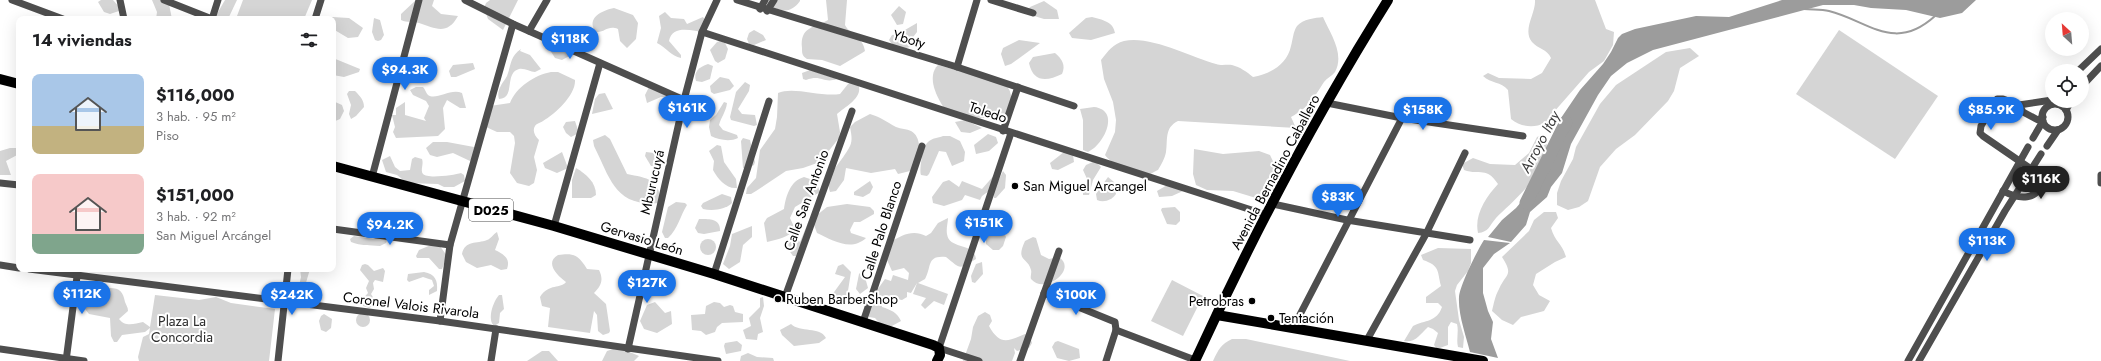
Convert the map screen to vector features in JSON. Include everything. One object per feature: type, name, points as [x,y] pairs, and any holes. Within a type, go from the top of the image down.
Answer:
[{"type":"main road","name":"Avenida Bernadino Caballero","points":[[1195,361],[1267,215],[1327,103],[1388,0]]},
{"type":"main road","points":[[0,79],[16,83]]},
{"type":"main road","name":"Gervasio León","points":[[336,167],[554,226],[714,274],[939,348]]},
{"type":"main road","points":[[1217,315],[1483,361]]},
{"type":"main road","points":[[937,361],[940,355],[939,348]]},
{"type":"street","points":[[12,0],[56,16]]},
{"type":"street","points":[[120,0],[122,16]]},
{"type":"street","points":[[164,0],[204,16]]},
{"type":"street","points":[[213,16],[218,0]]},
{"type":"street","points":[[316,16],[321,0]]},
{"type":"street","points":[[372,177],[419,0]]},
{"type":"street","points":[[465,0],[513,24],[684,100]]},
{"type":"street","points":[[529,30],[547,0]]},
{"type":"street","name":"Mburucuyá","points":[[628,349],[684,100],[702,32],[717,0]]},
{"type":"street","name":"Yboty","points":[[736,0],[763,10],[957,67],[1074,106]]},
{"type":"street","points":[[763,10],[765,0]]},
{"type":"street","points":[[763,10],[774,0]]},
{"type":"street","points":[[957,67],[977,0]]},
{"type":"street","points":[[991,0],[1033,13]]},
{"type":"street","points":[[440,321],[450,245],[461,202],[513,24]]},
{"type":"street","name":"Toledo","points":[[702,32],[1003,131],[1267,215]]},
{"type":"street","points":[[2085,64],[2101,49]]},
{"type":"street","points":[[554,226],[600,63]]},
{"type":"street","points":[[2089,79],[2101,66]]},
{"type":"street","points":[[1003,131],[1018,87]]},
{"type":"street","points":[[2003,191],[2014,197],[2020,198],[2037,192],[2040,187],[2040,180],[2031,169],[1983,136],[1980,130],[1995,101],[2003,99],[2019,105],[2045,103]]},
{"type":"street","points":[[714,274],[770,101]]},
{"type":"street","points":[[1327,103],[1402,118],[1523,136]]},
{"type":"street","points":[[2019,105],[2023,112],[2038,120],[2043,119]]},
{"type":"street","points":[[2033,138],[2043,119],[2044,110],[2046,108]]},
{"type":"street","points":[[2047,146],[2058,130],[2064,126],[2068,120],[2066,110],[2064,108]]},
{"type":"street","name":"Calle San Antonio","points":[[785,297],[852,111]]},
{"type":"street","points":[[1293,328],[1347,220],[1402,118]]},
{"type":"street","points":[[2043,119],[2047,127],[2058,130]]},
{"type":"street","points":[[979,361],[939,348],[1011,133]]},
{"type":"street","name":"Calle Palo Blanco","points":[[863,322],[922,146]]},
{"type":"street","points":[[1908,361],[2028,147]]},
{"type":"street","points":[[1367,340],[1426,234],[1465,153]]},
{"type":"street","points":[[1919,361],[2014,197],[2041,154]]},
{"type":"street","points":[[2101,175],[2101,183]]},
{"type":"street","points":[[0,183],[16,185]]},
{"type":"street","points":[[1273,204],[1347,220],[1470,240]]},
{"type":"street","points":[[336,229],[450,245]]},
{"type":"street","points":[[1020,361],[1059,251]]},
{"type":"street","points":[[0,265],[16,268]]},
{"type":"street","points":[[66,360],[77,272]]},
{"type":"street","name":"Coronel Valois Rivarola","points":[[77,272],[284,302],[440,321],[718,361]]},
{"type":"street","points":[[278,361],[288,272]]},
{"type":"street","points":[[1044,293],[1115,322],[1116,330],[1106,361]]},
{"type":"street","points":[[1944,299],[1952,304]]},
{"type":"street","points":[[491,361],[496,329]]},
{"type":"street","points":[[1116,330],[1195,361]]},
{"type":"street","points":[[0,349],[66,360],[84,361]]},
{"type":"green space","points":[[101,0],[113,0],[122,10],[110,14],[104,12],[98,2]]},
{"type":"green space","points":[[152,0],[173,0],[169,4],[171,16],[156,16],[157,12]]},
{"type":"green space","points":[[225,0],[237,0],[229,16],[216,16]]},
{"type":"green space","points":[[243,0],[312,0],[305,16],[237,16]]},
{"type":"green space","points":[[416,0],[434,0],[432,6],[441,14],[458,16],[450,26],[440,29],[417,22],[401,20],[401,14]]},
{"type":"green space","points":[[490,0],[518,0],[503,30],[488,19],[484,8],[486,3]]},
{"type":"green space","points":[[768,0],[800,1],[792,9],[780,10],[766,4]]},
{"type":"green space","points":[[826,0],[847,0],[845,25],[864,46],[865,51],[840,66],[822,60],[807,59],[802,53],[802,41],[805,32],[828,20]]},
{"type":"green space","points":[[1535,0],[1595,0],[1606,29],[1614,32],[1613,45],[1604,61],[1589,72],[1550,118],[1540,125],[1528,126],[1516,123],[1511,119],[1508,90],[1502,85],[1486,79],[1483,76],[1488,73],[1499,78],[1531,79],[1542,73],[1551,58],[1547,53],[1534,44],[1529,37],[1528,32]]},
{"type":"green space","points":[[1044,1],[1057,10],[1059,19],[1044,19],[1031,15],[1028,10],[1030,7]]},
{"type":"green space","points":[[899,6],[906,12],[903,24],[897,25],[891,15]]},
{"type":"green space","points":[[614,8],[633,15],[638,23],[636,39],[627,48],[620,41],[618,29],[609,28],[596,32],[593,27],[594,19],[597,16]]},
{"type":"green space","points":[[665,12],[671,18],[684,19],[687,24],[703,17],[707,23],[704,32],[678,30],[671,36],[669,41],[681,55],[681,58],[674,56],[657,43],[661,28],[659,16]]},
{"type":"green space","points":[[336,17],[349,18],[363,28],[358,37],[348,38],[336,31]]},
{"type":"green space","points":[[1092,17],[1109,23],[1114,29],[1115,33],[1091,40],[1072,38],[1069,33],[1086,18]]},
{"type":"green space","points":[[1323,17],[1333,37],[1337,51],[1338,65],[1335,72],[1324,82],[1310,102],[1302,110],[1291,117],[1296,128],[1178,121],[1170,127],[1164,159],[1158,170],[1148,175],[1141,175],[1124,168],[1112,162],[1105,155],[1115,132],[1116,120],[1113,102],[1104,79],[1101,60],[1108,51],[1117,44],[1124,41],[1146,41],[1216,64],[1235,66],[1253,77],[1266,74],[1277,68],[1282,63],[1289,53],[1297,26],[1309,19]]},
{"type":"green space","points":[[374,18],[380,20],[384,35],[381,40],[378,41],[375,40],[372,32]]},
{"type":"green space","points":[[917,23],[917,32],[910,41],[910,47],[898,48],[889,40],[892,35],[898,34]]},
{"type":"green space","points":[[754,30],[763,35],[766,40],[754,45],[749,44],[747,39],[749,33]]},
{"type":"green space","points":[[1839,30],[1938,96],[1895,159],[1796,94]]},
{"type":"green space","points":[[1019,40],[1040,43],[1011,64],[1005,66],[1001,54],[1003,48]]},
{"type":"green space","points":[[720,41],[725,43],[728,49],[725,59],[718,63],[715,61],[710,50],[717,42]]},
{"type":"green space","points":[[551,44],[573,54],[562,60],[555,58],[550,50]]},
{"type":"green space","points":[[1690,48],[1699,56],[1680,68],[1674,91],[1668,101],[1635,135],[1616,149],[1600,167],[1588,201],[1579,207],[1568,210],[1557,205],[1557,193],[1561,181],[1573,159],[1576,147],[1600,104],[1616,85],[1666,52]]},
{"type":"green space","points":[[521,49],[520,51],[530,55],[541,69],[535,72],[521,69],[515,71],[512,75],[507,94],[504,98],[499,99],[498,93],[507,76],[511,61]]},
{"type":"green space","points":[[1055,53],[1063,62],[1064,68],[1062,74],[1046,79],[1037,77],[1031,69],[1029,63],[1033,57]]},
{"type":"green space","points":[[336,59],[360,69],[359,72],[344,77],[336,76]]},
{"type":"green space","points":[[473,63],[475,69],[456,77],[451,77],[449,71],[453,65]]},
{"type":"green space","points":[[708,64],[713,66],[710,79],[702,82],[696,81],[696,72]]},
{"type":"green space","points":[[938,65],[1005,84],[1011,95],[1010,107],[1006,115],[991,118],[975,118],[946,111],[934,88],[933,75]]},
{"type":"green space","points":[[810,70],[837,79],[803,79],[802,73]]},
{"type":"green space","points":[[551,72],[558,72],[575,80],[574,86],[564,104],[548,118],[537,124],[534,128],[534,133],[539,140],[534,157],[537,170],[534,183],[529,186],[517,183],[510,173],[515,143],[514,136],[510,132],[497,132],[486,127],[490,106],[510,103],[521,87],[539,76]]},
{"type":"green space","points":[[720,77],[729,79],[734,86],[730,90],[714,94],[711,92],[710,86]]},
{"type":"green space","points":[[853,81],[858,84],[859,93],[853,101],[837,114],[840,132],[839,138],[820,162],[803,168],[786,171],[751,194],[746,194],[747,188],[756,178],[760,150],[775,129],[778,93],[784,91],[799,91],[832,95],[840,94],[848,84]]},
{"type":"green space","points":[[745,82],[750,85],[749,91],[738,109],[742,114],[755,115],[757,125],[754,126],[731,120],[730,117],[736,92]]},
{"type":"green space","points":[[651,83],[667,94],[667,97],[661,97],[647,103],[645,95]]},
{"type":"green space","points":[[416,87],[423,87],[428,95],[435,97],[453,92],[462,93],[466,108],[460,108],[447,100],[443,108],[445,129],[438,136],[396,138],[393,132],[395,127],[392,115],[396,115],[396,108],[405,102],[405,115],[426,121],[424,118],[429,106],[426,101],[413,95],[410,90]]},
{"type":"green space","points":[[349,91],[355,91],[359,95],[364,105],[356,116],[351,119],[349,114],[351,105],[347,94]]},
{"type":"green space","points":[[605,93],[613,109],[592,114],[595,99],[599,94]]},
{"type":"green space","points":[[336,102],[342,105],[344,111],[340,119],[336,121]]},
{"type":"green space","points":[[724,102],[727,103],[719,125],[723,130],[737,135],[738,138],[732,140],[717,139],[711,136],[709,127],[710,120],[716,115]]},
{"type":"green space","points":[[1094,107],[1107,114],[1108,121],[1104,135],[1094,148],[1088,152],[1083,150],[1083,120],[1080,109]]},
{"type":"green space","points":[[870,114],[896,127],[909,130],[915,134],[919,146],[919,164],[910,171],[898,174],[895,169],[871,173],[846,168],[844,180],[836,191],[830,192],[829,186],[832,174],[851,144],[852,136],[850,127],[855,122]]},
{"type":"green space","points":[[965,120],[982,128],[970,133],[961,132],[955,122]]},
{"type":"green space","points":[[575,121],[579,133],[571,137],[566,133],[563,127],[566,122]]},
{"type":"green space","points":[[988,134],[996,137],[998,143],[989,151],[976,154],[974,145]]},
{"type":"green space","points":[[1543,134],[1547,145],[1546,157],[1541,168],[1533,180],[1488,228],[1478,233],[1477,226],[1479,213],[1485,200],[1498,184],[1494,178],[1486,173],[1464,170],[1462,164],[1473,158],[1490,164],[1515,165],[1529,153],[1537,137]]},
{"type":"green space","points":[[605,135],[610,139],[627,174],[641,177],[655,184],[660,195],[660,203],[633,201],[616,189],[610,180],[594,146],[593,140]]},
{"type":"green space","points":[[943,136],[950,136],[960,141],[965,152],[964,161],[952,166],[946,152],[939,151],[929,174],[927,176],[921,175],[922,158],[926,144],[931,140]]},
{"type":"green space","points":[[743,138],[750,140],[755,162],[754,165],[746,169],[743,168],[741,141]]},
{"type":"green space","points":[[433,142],[447,142],[474,147],[473,159],[470,161],[453,153],[437,157],[430,155],[426,148]]},
{"type":"green space","points":[[717,145],[721,146],[724,162],[736,179],[737,188],[726,185],[717,177],[713,170],[714,161],[709,151]]},
{"type":"green space","points":[[16,148],[16,156],[6,161],[11,175],[0,175],[0,151]]},
{"type":"green space","points":[[1194,149],[1223,154],[1259,151],[1270,155],[1280,176],[1277,188],[1268,195],[1256,198],[1233,191],[1207,190],[1196,185],[1193,174]]},
{"type":"green space","points":[[562,152],[568,168],[557,173],[545,168],[543,163]]},
{"type":"green space","points":[[646,152],[654,153],[665,161],[657,166],[651,166],[645,156]]},
{"type":"green space","points":[[1064,152],[1073,155],[1074,162],[1058,170],[1052,169],[1050,163]]},
{"type":"green space","points":[[390,156],[395,167],[400,171],[410,170],[412,159],[415,157],[422,159],[423,174],[430,176],[441,176],[461,173],[464,175],[465,181],[454,187],[444,187],[438,184],[407,183],[397,175],[386,172],[382,160]]},
{"type":"green space","points":[[1095,161],[1101,167],[1093,180],[1089,195],[1083,195],[1083,189],[1088,181],[1083,170],[1086,165]]},
{"type":"green space","points":[[576,168],[587,176],[592,182],[596,190],[596,195],[591,198],[572,198],[572,180]]},
{"type":"green space","points":[[1003,171],[1006,175],[1005,188],[996,198],[994,198],[993,192]]},
{"type":"green space","points":[[996,173],[989,191],[982,196],[980,200],[965,195],[962,200],[944,206],[933,203],[932,197],[943,182],[949,180],[959,187],[962,181],[982,189]]},
{"type":"green space","points":[[804,177],[816,181],[820,192],[795,207],[790,218],[795,229],[792,232],[782,238],[767,242],[764,223],[767,218],[784,209],[786,199],[792,185]]},
{"type":"green space","points":[[1108,177],[1114,182],[1116,194],[1108,200],[1097,200],[1096,194]]},
{"type":"green space","points":[[870,181],[873,187],[870,193],[863,197],[854,195],[854,192]]},
{"type":"green space","points":[[1169,184],[1183,191],[1172,196],[1159,197],[1157,191]]},
{"type":"green space","points":[[722,194],[731,197],[732,203],[726,207],[718,209],[703,209],[701,206],[703,203]]},
{"type":"green space","points":[[676,202],[685,203],[687,205],[674,231],[668,238],[665,238],[662,232],[668,207]]},
{"type":"green space","points":[[847,204],[870,207],[874,211],[874,214],[860,222],[854,222],[850,230],[851,233],[866,238],[854,244],[848,244],[835,241],[817,233],[812,219],[827,207]]},
{"type":"green space","points":[[1175,207],[1180,212],[1180,221],[1176,225],[1167,224],[1161,210],[1162,208]]},
{"type":"green space","points":[[1544,212],[1556,212],[1558,218],[1551,228],[1566,257],[1536,274],[1533,285],[1539,295],[1550,301],[1544,311],[1521,317],[1513,325],[1502,320],[1492,311],[1496,294],[1508,274],[1508,268],[1502,257],[1529,231],[1534,220]]},
{"type":"green space","points":[[948,218],[947,234],[949,239],[952,242],[971,250],[976,259],[960,267],[946,257],[935,258],[932,260],[925,279],[918,283],[948,294],[944,305],[934,301],[925,309],[921,305],[926,298],[913,294],[917,283],[911,293],[907,292],[907,297],[902,300],[885,297],[881,301],[882,307],[898,315],[901,321],[890,327],[883,327],[875,318],[869,317],[866,311],[870,300],[885,279],[891,281],[893,275],[908,280],[909,273],[904,268],[892,271],[887,260],[890,242],[903,235],[912,233],[926,236],[931,233],[938,223]]},
{"type":"green space","points":[[699,219],[710,219],[716,221],[720,227],[720,231],[704,234],[698,233],[695,228]]},
{"type":"green space","points":[[809,220],[811,222],[796,256],[793,256],[788,249],[789,239],[796,238],[800,242]]},
{"type":"green space","points":[[986,223],[994,224],[999,234],[1005,235],[1006,237],[1003,246],[999,250],[993,250],[986,244]]},
{"type":"green space","points":[[752,226],[752,237],[743,245],[740,262],[729,269],[723,264],[730,246],[732,234]]},
{"type":"green space","points":[[497,232],[499,239],[495,250],[506,257],[508,262],[507,269],[501,270],[491,265],[477,268],[466,262],[462,254],[466,246],[488,239]]},
{"type":"green space","points":[[354,236],[374,239],[379,236],[388,238],[386,243],[380,246],[362,245],[351,242],[350,239]]},
{"type":"green space","points":[[1033,237],[1036,238],[1041,255],[1049,259],[1059,257],[1064,262],[1062,274],[1051,282],[1044,284],[1037,283],[1031,279],[1031,271],[1021,253],[1025,241]]},
{"type":"green space","points":[[708,239],[715,244],[716,247],[711,254],[708,255],[701,250],[700,247],[705,240]]},
{"type":"green space","points":[[431,245],[440,246],[447,256],[442,269],[439,269],[429,258],[417,258],[416,256],[419,250]]},
{"type":"green space","points":[[1438,248],[1471,249],[1471,263],[1468,271],[1457,285],[1455,291],[1459,320],[1464,337],[1463,348],[1458,347],[1457,324],[1451,322],[1448,327],[1448,345],[1437,349],[1434,345],[1438,333],[1428,327],[1412,341],[1404,341],[1413,326],[1434,318],[1440,312],[1442,307],[1438,303],[1426,303],[1426,297],[1441,286],[1437,269],[1432,264],[1423,260],[1421,255]]},
{"type":"green space","points":[[568,254],[576,256],[587,269],[599,270],[601,283],[594,293],[606,304],[610,331],[609,333],[603,335],[598,331],[597,315],[594,311],[590,333],[548,327],[550,308],[542,306],[540,297],[547,290],[566,282],[556,273],[552,265],[554,258],[558,255]]},
{"type":"green space","points":[[982,262],[983,274],[975,283],[972,282],[971,276],[976,264]]},
{"type":"green space","points":[[365,264],[374,271],[383,268],[385,271],[383,282],[375,280],[373,283],[374,289],[371,294],[377,304],[369,308],[363,306],[361,301],[368,293],[366,288],[369,281],[360,270],[362,265]]},
{"type":"green space","points":[[843,264],[851,272],[847,297],[831,301],[829,299],[845,277],[835,274],[838,266]]},
{"type":"green space","points":[[863,270],[868,288],[860,294],[856,289],[859,274]]},
{"type":"green space","points":[[300,272],[309,272],[303,293],[299,286]]},
{"type":"green space","points":[[424,272],[431,274],[435,278],[437,284],[437,291],[429,295],[429,290],[434,286],[432,280],[423,277],[409,282],[407,280],[408,274]]},
{"type":"green space","points":[[1172,280],[1203,296],[1183,336],[1151,321]]},
{"type":"green space","name":"Plaza La Concordia","points":[[110,288],[120,291],[127,307],[128,311],[119,319],[121,322],[136,324],[143,322],[150,327],[155,295],[199,300],[216,297],[231,303],[275,309],[269,361],[139,361],[138,357],[143,337],[149,334],[150,328],[145,332],[122,335],[117,342],[114,342],[111,336],[110,318],[89,314],[85,309],[88,300]]},
{"type":"green space","points":[[499,295],[502,295],[504,309],[500,313],[499,323],[494,326],[491,315]]},
{"type":"green space","points":[[763,297],[764,306],[760,318],[763,332],[758,334],[757,340],[746,339],[743,330],[751,326],[749,318],[760,307],[760,298]]},
{"type":"green space","points":[[655,302],[665,313],[671,311],[672,324],[657,333],[644,329],[640,321],[647,305]]},
{"type":"green space","points":[[714,302],[720,303],[724,307],[730,305],[733,306],[735,312],[743,314],[743,322],[722,323],[717,327],[715,332],[706,335],[701,331],[692,330],[691,315],[705,314],[706,306]]},
{"type":"green space","points":[[985,312],[990,315],[992,321],[989,326],[997,337],[1009,340],[1025,334],[1030,337],[1032,343],[1029,348],[1017,351],[1014,348],[1015,353],[1012,361],[963,361],[971,339],[973,327],[978,316]]},
{"type":"green space","points":[[360,313],[366,313],[370,317],[370,323],[366,327],[360,327],[356,323],[356,317]]},
{"type":"green space","points":[[324,314],[332,319],[331,328],[326,332],[321,330],[319,321],[321,316]]},
{"type":"green space","points":[[791,324],[795,327],[819,332],[826,338],[819,343],[794,346],[782,335],[780,330]]},
{"type":"green space","points":[[1232,339],[1246,339],[1350,361],[1213,361],[1220,348]]},
{"type":"green space","points":[[737,341],[742,345],[741,351],[726,354],[724,346],[725,343]]},
{"type":"green space","points":[[1058,341],[1079,349],[1080,358],[1069,361],[1057,358],[1052,347],[1055,342]]},
{"type":"green space","points":[[613,349],[625,350],[639,356],[634,361],[602,361],[607,351]]},
{"type":"green space","points":[[542,351],[549,351],[558,361],[527,361]]},
{"type":"green space","points":[[748,353],[757,357],[773,358],[774,361],[740,361],[741,356]]},
{"type":"shaded area","points":[[1782,0],[1976,0],[1962,13],[1940,18],[1906,10],[1871,8],[1854,5],[1823,5],[1653,50],[1627,63],[1611,76],[1598,95],[1571,144],[1562,173],[1551,187],[1547,197],[1530,212],[1526,225],[1511,242],[1488,237],[1502,220],[1516,208],[1543,176],[1555,154],[1561,118],[1580,90],[1603,64],[1618,38],[1622,34],[1635,29],[1696,16],[1729,17]]},
{"type":"shaded area","points":[[1484,240],[1510,243],[1494,254],[1483,268],[1483,293],[1493,322],[1491,339],[1498,358],[1470,352],[1459,304],[1462,285]]},
{"type":"waterway","name":"Arroyo Itay","points":[[1804,9],[1829,11],[1869,27],[1894,33],[1907,32],[1920,27],[1935,16]]},
{"type":"waterway","name":"Arroyo Itay","points":[[1526,203],[1566,122]]},
{"type":"place","name":"San Miguel Arcangel","points":[[1015,186]]},
{"type":"place","name":"Ruben BarberShop","points":[[778,299]]},
{"type":"place","name":"Petrobras","points":[[1252,301]]},
{"type":"place","name":"Tentación","points":[[1271,318]]}]
